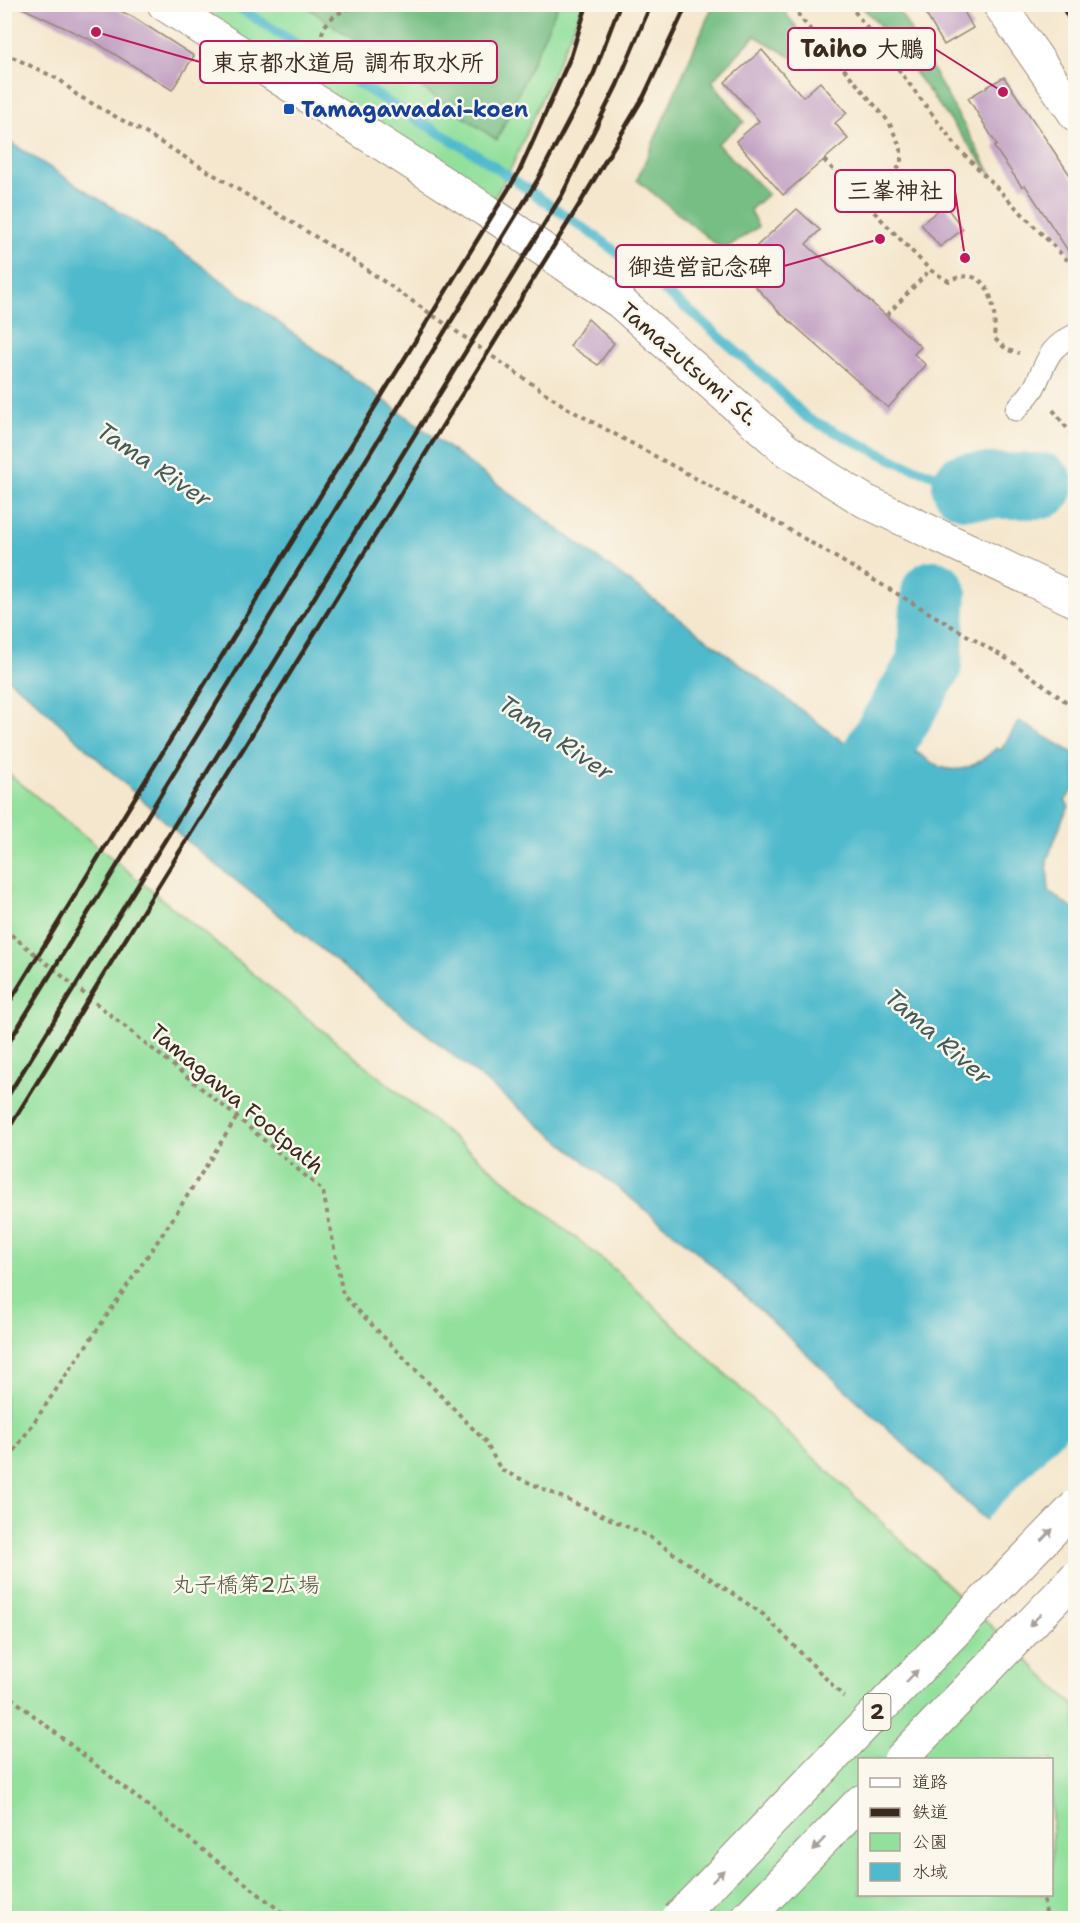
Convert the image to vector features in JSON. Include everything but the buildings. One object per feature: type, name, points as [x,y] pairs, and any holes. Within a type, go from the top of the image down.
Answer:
[{"type":"main road","name":"Tamazutsumi St.","points":[[164,4],[487,211],[621,302],[786,450],[825,476],[865,501],[1076,602]]},
{"type":"main road","points":[[999,4],[1076,115]]},
{"type":"main road","name":"2","points":[[678,1918],[1076,1506]]},
{"type":"main road","name":"2","points":[[902,1758],[1076,1577]]},
{"type":"main road","points":[[747,1918],[858,1804]]},
{"type":"lane","points":[[1016,410],[1035,386],[1043,363],[1060,342],[1076,334]]},
{"type":"path","points":[[322,43],[324,28],[345,10],[374,4]]},
{"type":"path","points":[[411,4],[444,13],[463,13],[474,4]]},
{"type":"path","points":[[797,4],[800,16],[889,122],[901,149],[901,164],[882,189],[866,202]]},
{"type":"path","points":[[849,4],[957,147],[1076,269]]},
{"type":"path","points":[[4,53],[60,80],[77,95],[147,134],[347,256],[567,408],[783,526],[971,637],[1012,662],[1076,709]]},
{"type":"path","points":[[824,160],[930,270],[949,281],[959,276],[972,276],[984,285],[993,299],[996,326],[994,338],[1006,350],[1021,353],[1026,370],[1035,386]]},
{"type":"path","points":[[887,315],[930,270]]},
{"type":"path","name":"Tamagawa Footpath","points":[[4,929],[237,1117],[323,1191],[343,1295],[485,1441],[501,1470],[648,1536],[764,1615],[850,1703]]},
{"type":"path","points":[[4,1466],[170,1223],[237,1117]]},
{"type":"path","points":[[4,1692],[289,1918]]},
{"type":"path","points":[[1038,1896],[1044,1902],[1047,1918]]},
{"type":"green space","points":[[164,5],[583,5],[512,166],[487,211]]},
{"type":"green space","points":[[304,5],[558,5],[497,140]]},
{"type":"green space","points":[[713,5],[787,5],[786,14],[813,47],[805,65],[755,36],[712,81],[744,122],[717,144],[768,194],[750,210],[758,227],[723,250],[637,180]]},
{"type":"green space","points":[[860,5],[896,5],[993,177],[876,21]]},
{"type":"green space","name":"丸子橋第2広場","points":[[4,770],[620,1274],[1076,1707],[1075,1918],[5,1918]]},
{"type":"water","name":"Tama River","points":[[5,139],[190,257],[870,762],[916,752],[940,767],[956,770],[971,766],[996,748],[1001,750],[1019,721],[1075,754],[1075,787],[1065,801],[1069,806],[1047,860],[1049,892],[1076,911],[1075,1603],[695,1250],[182,837],[29,695],[5,677]]},
{"type":"pier","points":[[1076,1426],[1076,1606],[984,1522]]},
{"type":"waterway","points":[[233,4],[399,109],[479,156],[601,240],[697,317],[772,383],[807,418],[900,463],[965,486],[966,500]]},
{"type":"waterway","points":[[965,486],[1041,486]]},
{"type":"waterway","points":[[823,842],[929,665],[934,593]]},
{"type":"railway","points":[[4,1011],[519,172],[571,56],[587,4]]},
{"type":"railway","points":[[4,1050],[537,181],[594,73],[620,4]]},
{"type":"railway","points":[[4,1102],[562,195],[617,85],[651,4]]},
{"type":"railway","points":[[4,1136],[579,205],[644,96],[687,4]]},
{"type":"railway","points":[[1061,4],[1076,31]]},
{"type":"place","name":"東京都水道局 調布取水所","points":[[96,32]]},
{"type":"place","name":"Taiho 大鵬","points":[[1003,92]]},
{"type":"place","name":"Tamagawadai-koen","points":[[289,109]]},
{"type":"place","name":"御造営記念碑","points":[[880,239]]},
{"type":"place","name":"三峯神社","points":[[965,258]]}]
